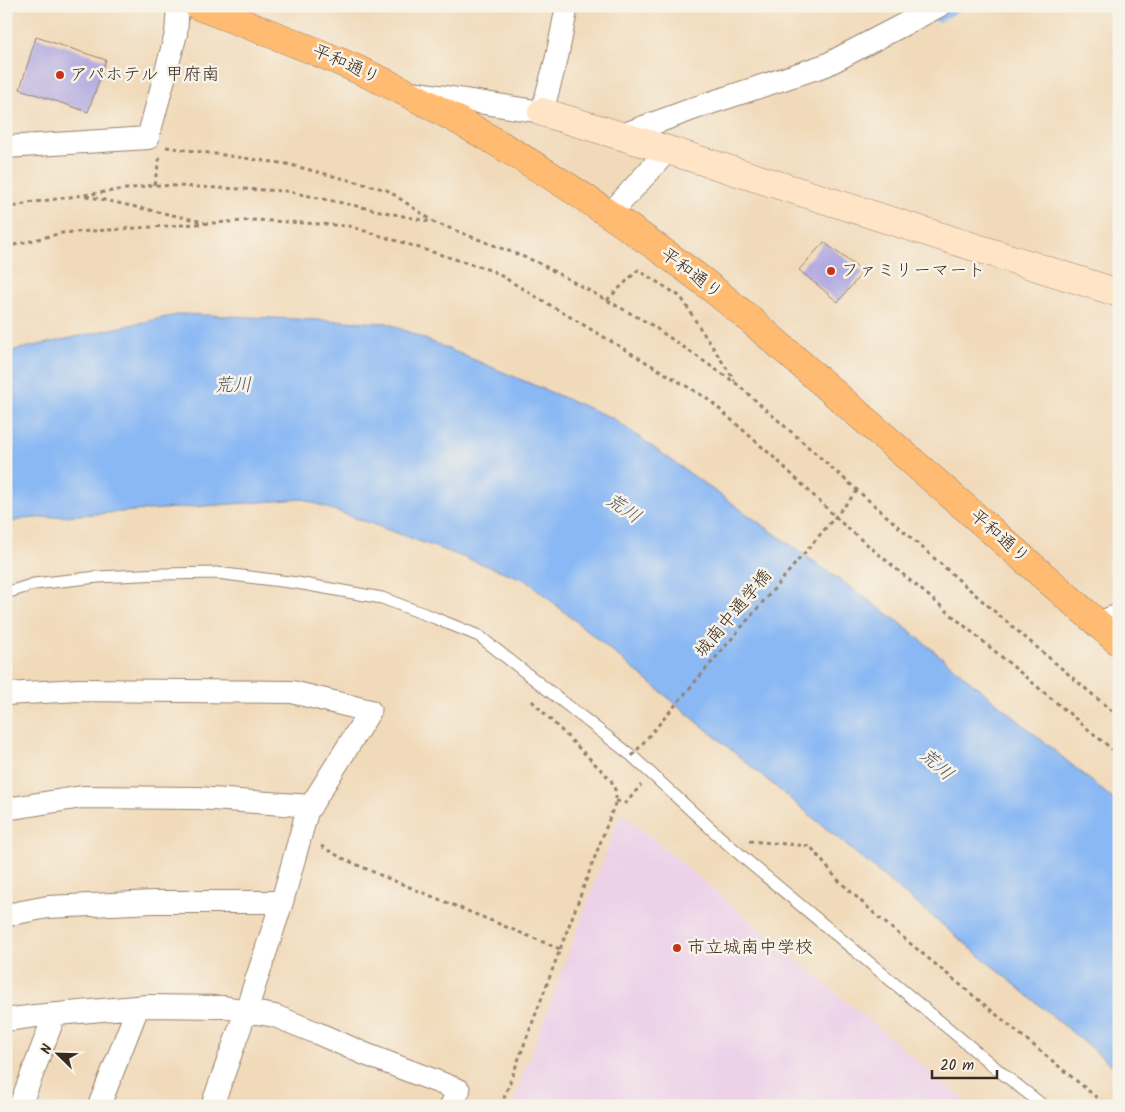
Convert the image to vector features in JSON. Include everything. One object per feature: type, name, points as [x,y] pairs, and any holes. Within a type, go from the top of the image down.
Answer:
[{"type":"highway","name":"平和通り","points":[[198,6],[302,46],[399,90],[450,116],[518,155],[609,214],[685,268],[746,316],[1108,619],[1119,642]]},
{"type":"street","points":[[6,147],[148,138],[156,140],[176,34],[178,6]]},
{"type":"street","points":[[542,112],[557,57],[567,6]]},
{"type":"street","points":[[619,136],[701,106],[826,66],[939,6]]},
{"type":"street","points":[[399,90],[542,112],[1119,293]]},
{"type":"street","points":[[609,214],[668,150]]},
{"type":"street","points":[[6,694],[79,690],[292,692],[370,711],[307,812],[282,902],[212,1106]]},
{"type":"street","points":[[6,809],[82,797],[198,798],[310,806]]},
{"type":"street","points":[[6,915],[48,907],[154,902],[282,902]]},
{"type":"street","points":[[6,1020],[147,1006],[224,1007],[275,1016],[365,1054],[459,1090],[450,1106]]},
{"type":"street","points":[[98,1106],[138,1007]]},
{"type":"street","points":[[20,1106],[55,1014]]},
{"type":"lane","points":[[6,593],[34,584],[162,574],[217,573],[297,583],[382,598],[479,636],[632,756],[759,871],[1044,1106]]},
{"type":"path","points":[[154,185],[156,140],[288,164],[387,190],[436,223]]},
{"type":"path","points":[[6,209],[28,203],[154,185],[286,191],[436,223],[538,262],[650,324],[737,384],[994,611],[1119,717]]},
{"type":"path","points":[[83,195],[208,223]]},
{"type":"path","points":[[6,247],[62,233],[257,220],[350,226],[493,271],[708,399],[779,462],[845,526],[1119,756]]},
{"type":"path","points":[[607,300],[638,270],[681,297],[737,384]]},
{"type":"path","name":"城南中通学橋","points":[[632,756],[858,490]]},
{"type":"path","points":[[500,1106],[616,801],[616,792],[611,780],[529,697]]},
{"type":"path","points":[[616,801],[626,803],[651,773]]},
{"type":"path","points":[[301,834],[340,857],[443,902],[560,949]]},
{"type":"path","points":[[721,838],[810,846],[836,878],[877,916],[1107,1106]]},
{"type":"shaded area","name":"市立城南中学校","points":[[621,812],[971,1106],[512,1106]]},
{"type":"water","name":"荒川","points":[[181,314],[387,323],[612,418],[899,622],[1119,804],[1119,1071],[526,580],[303,499],[22,519],[6,524],[6,352]]},
{"type":"building","points":[[36,37],[106,60],[88,112],[20,89]]},
{"type":"building","name":"ファミリーマート","points":[[824,242],[863,272],[838,302],[799,270]]},
{"type":"waterway","points":[[938,19],[963,6]]},
{"type":"place","name":"アパホテル 甲府南","points":[[60,75]]},
{"type":"place","name":"ファミリーマート","points":[[831,271]]},
{"type":"place","name":"市立城南中学校","points":[[677,948]]}]
